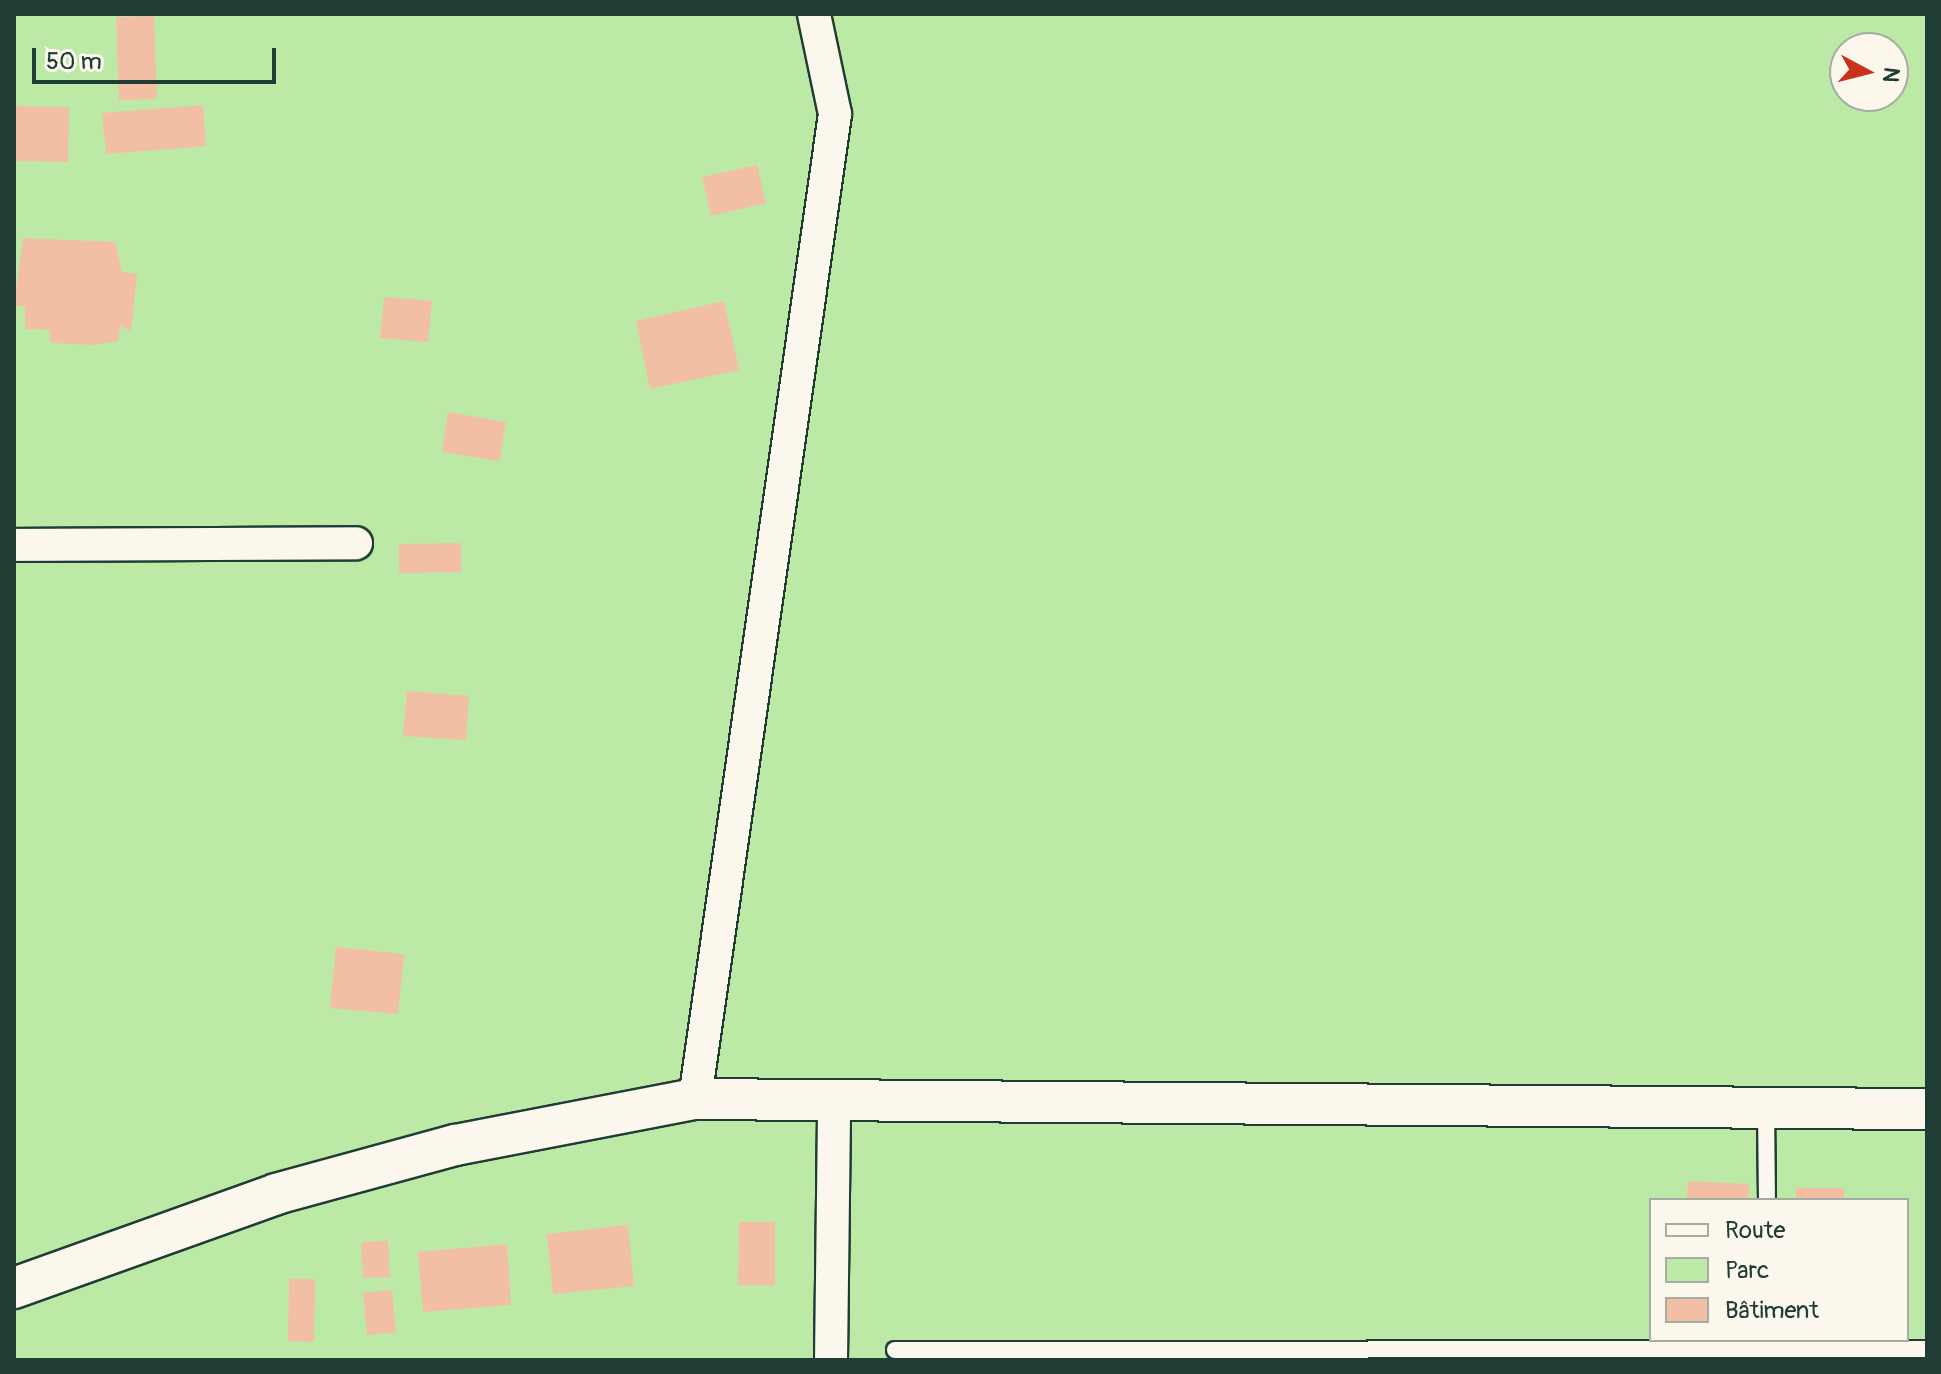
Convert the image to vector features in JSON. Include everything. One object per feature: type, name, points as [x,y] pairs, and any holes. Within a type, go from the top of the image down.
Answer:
[{"type":"street","points":[[695,1099],[835,114],[814,14]]},
{"type":"street","points":[[14,545],[356,543]]},
{"type":"street","points":[[14,1288],[291,1190],[455,1145],[695,1099],[1927,1109]]},
{"type":"street","points":[[831,1360],[834,1099]]},
{"type":"lane","points":[[1766,1106],[1767,1198]]},
{"type":"lane","points":[[895,1350],[1010,1354],[1585,1353],[1768,1343],[1927,1349]]},
{"type":"green space","points":[[14,14],[1927,14],[1927,1360],[14,1360]]},
{"type":"building","points":[[154,16],[157,99],[119,100],[116,17]]},
{"type":"building","points":[[203,105],[206,146],[106,154],[102,113]]},
{"type":"building","points":[[14,106],[69,107],[68,162],[14,161]]},
{"type":"building","points":[[757,165],[766,203],[711,216],[702,177]]},
{"type":"building","points":[[23,238],[115,242],[122,272],[137,274],[131,331],[120,326],[118,341],[92,345],[50,343],[50,330],[25,329],[25,306],[14,306]]},
{"type":"building","points":[[384,297],[432,301],[428,342],[380,338]]},
{"type":"building","points":[[724,301],[739,370],[650,389],[636,321]]},
{"type":"building","points":[[448,412],[506,422],[499,461],[442,452]]},
{"type":"building","points":[[461,543],[461,572],[399,573],[399,544]]},
{"type":"building","points":[[407,691],[469,696],[466,740],[403,736]]},
{"type":"building","points":[[336,947],[404,954],[398,1014],[330,1008]]},
{"type":"building","points":[[1688,1181],[1749,1184],[1748,1198],[1687,1198]]},
{"type":"building","points":[[1796,1188],[1844,1188],[1844,1198],[1796,1198]]},
{"type":"building","points":[[739,1222],[775,1222],[775,1285],[738,1285]]},
{"type":"building","points":[[628,1225],[634,1286],[553,1294],[547,1234]]},
{"type":"building","points":[[388,1241],[390,1277],[363,1278],[361,1242]]},
{"type":"building","points":[[507,1244],[511,1305],[423,1312],[418,1252]]},
{"type":"building","points":[[289,1279],[315,1279],[314,1342],[288,1341]]},
{"type":"building","points":[[392,1290],[396,1332],[367,1335],[363,1293]]}]
